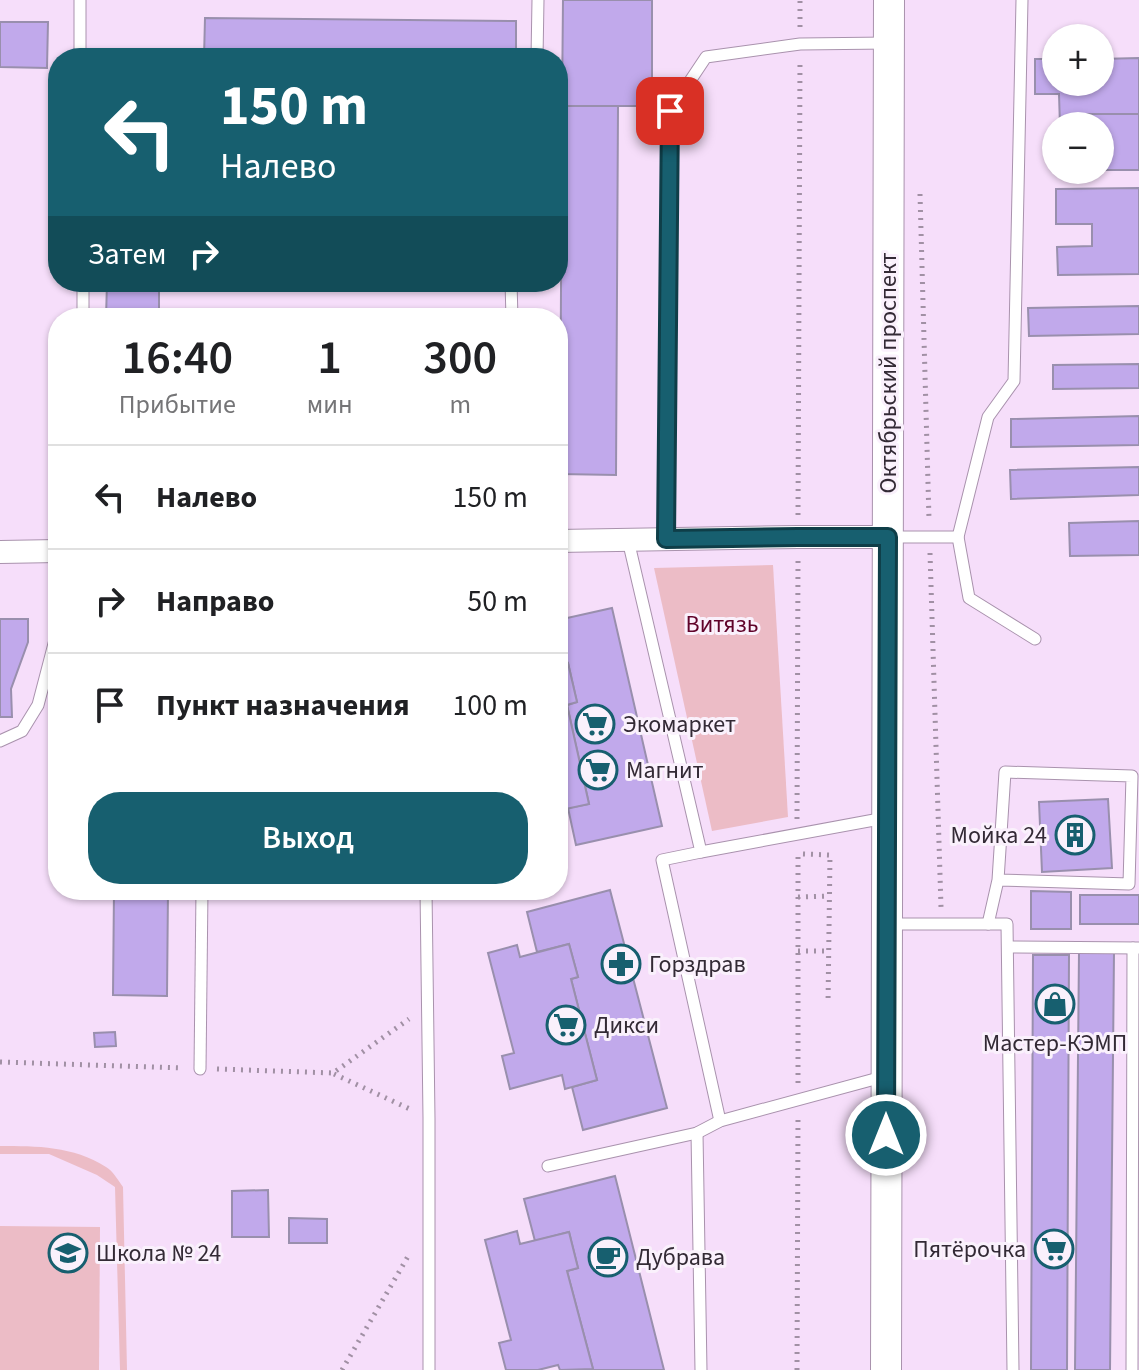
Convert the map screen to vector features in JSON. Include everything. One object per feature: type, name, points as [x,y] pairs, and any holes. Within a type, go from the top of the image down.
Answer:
[{"type":"main road","name":"Октябрьский проспект","points":[[886,1370],[889,0]]},
{"type":"street","points":[[568,541],[888,537]]},
{"type":"street","points":[[0,552],[48,551]]},
{"type":"lane","points":[[80,0],[80,48]]},
{"type":"lane","points":[[537,48],[538,0]]},
{"type":"lane","points":[[1022,0],[1014,381],[988,417],[958,537],[969,598],[1035,639]]},
{"type":"lane","points":[[666,539],[670,111],[706,57],[800,44],[889,43]]},
{"type":"lane","points":[[888,537],[958,537]]},
{"type":"lane","points":[[628,540],[701,852]]},
{"type":"lane","points":[[0,741],[22,731],[38,705],[48,667]]},
{"type":"lane","points":[[988,924],[998,880],[1005,772],[1132,776],[1129,884],[998,880]]},
{"type":"lane","points":[[720,1121],[662,860],[887,818]]},
{"type":"lane","points":[[200,1069],[202,900]]},
{"type":"lane","points":[[426,900],[429,1370]]},
{"type":"lane","points":[[887,924],[1007,924],[1013,1370]]},
{"type":"lane","points":[[1008,947],[1136,948],[1136,1270],[1132,1370]]},
{"type":"lane","points":[[548,1166],[697,1133],[720,1121],[886,1076]]},
{"type":"lane","points":[[697,1133],[701,1370]]},
{"type":"path","points":[[797,1370],[800,0]]},
{"type":"path","points":[[920,189],[941,924]]},
{"type":"path","points":[[798,854],[830,855],[828,1004]]},
{"type":"path","points":[[798,897],[830,896]]},
{"type":"path","points":[[798,951],[829,951]]},
{"type":"path","points":[[333,1073],[429,1118]]},
{"type":"path","points":[[342,1370],[429,1222]]},
{"type":"green space","name":"Витязь","points":[[773,565],[788,817],[712,831],[654,568]]},
{"type":"green space","points":[[0,1146],[41,1147],[81,1155],[109,1169],[123,1187],[127,1370],[120,1370],[115,1187],[97,1175],[49,1154],[0,1154]]},
{"type":"green space","points":[[0,1226],[100,1227],[99,1370],[0,1370]]},
{"type":"building","points":[[563,0],[652,0],[652,106],[568,106],[568,48],[563,48]]},
{"type":"building","points":[[205,18],[516,21],[516,48],[204,48]]},
{"type":"building","points":[[0,22],[48,22],[47,68],[0,67]]},
{"type":"building","points":[[1139,58],[1139,114],[1060,112],[1059,96],[1114,96],[1114,59]]},
{"type":"building","points":[[1035,59],[1042,59],[1042,94],[1035,94]]},
{"type":"building","points":[[568,106],[618,106],[616,475],[568,474],[568,308],[561,308],[561,292],[568,292]]},
{"type":"building","points":[[1114,114],[1139,114],[1139,170],[1114,170]]},
{"type":"building","points":[[1139,188],[1139,274],[1058,275],[1057,247],[1092,246],[1092,224],[1056,224],[1056,189]]},
{"type":"building","points":[[107,292],[159,292],[159,308],[106,308]]},
{"type":"building","points":[[1139,306],[1139,334],[1029,336],[1028,308]]},
{"type":"building","points":[[1139,364],[1139,388],[1053,389],[1053,365]]},
{"type":"building","points":[[1139,416],[1139,445],[1011,447],[1011,419]]},
{"type":"building","points":[[1139,467],[1139,495],[1011,499],[1010,470]]},
{"type":"building","points":[[1139,521],[1139,555],[1070,556],[1069,523]]},
{"type":"building","points":[[612,608],[662,826],[576,845],[568,808],[589,804],[568,710],[568,705],[577,702],[568,663],[568,618]]},
{"type":"building","points":[[0,619],[28,619],[28,642],[11,689],[12,717],[0,717]]},
{"type":"building","points":[[568,663],[577,702],[568,705]]},
{"type":"building","points":[[568,710],[589,804],[568,808]]},
{"type":"building","name":"Мойка 24","points":[[1108,799],[1112,868],[1042,872],[1039,802]]},
{"type":"building","points":[[610,890],[667,1108],[583,1130],[572,1087],[597,1080],[571,979],[578,977],[569,944],[537,952],[527,912]]},
{"type":"building","points":[[1031,891],[1071,892],[1071,929],[1031,929]]},
{"type":"building","points":[[1080,895],[1139,895],[1139,924],[1080,924]]},
{"type":"building","points":[[114,900],[168,900],[167,996],[113,995]]},
{"type":"building","points":[[569,944],[578,977],[571,979],[597,1080],[565,1089],[562,1075],[510,1089],[502,1056],[514,1053],[488,953],[517,945],[520,957]]},
{"type":"building","points":[[1079,952],[1114,952],[1110,1370],[1075,1370]]},
{"type":"building","points":[[1033,955],[1069,955],[1067,1370],[1031,1370]]},
{"type":"building","points":[[115,1032],[116,1046],[95,1047],[94,1033]]},
{"type":"building","points":[[615,1176],[664,1370],[588,1370],[593,1369],[567,1271],[578,1268],[569,1232],[535,1241],[524,1199]]},
{"type":"building","points":[[268,1190],[269,1237],[232,1237],[232,1191]]},
{"type":"building","points":[[289,1218],[327,1219],[327,1243],[289,1243]]},
{"type":"building","points":[[517,1231],[520,1244],[569,1232],[578,1268],[567,1271],[593,1369],[560,1370],[558,1365],[538,1370],[506,1370],[499,1343],[511,1340],[485,1240]]},
{"type":"place","name":"Экомаркет","points":[[595,724]]},
{"type":"place","name":"Магнит","points":[[598,770]]},
{"type":"place","name":"Мойка 24","points":[[1075,835]]},
{"type":"place","name":"Горздрав","points":[[621,964]]},
{"type":"place","name":"Мастер-КЭМП","points":[[1055,1004]]},
{"type":"place","name":"Дикси","points":[[566,1025]]},
{"type":"place","name":"Пятёрочка","points":[[1054,1249]]},
{"type":"place","name":"Школа № 24","points":[[68,1253]]},
{"type":"place","name":"Дубрава","points":[[608,1257]]},
{"type":"route","points":[[670,111],[666,539],[888,537],[886,1135]]}]
